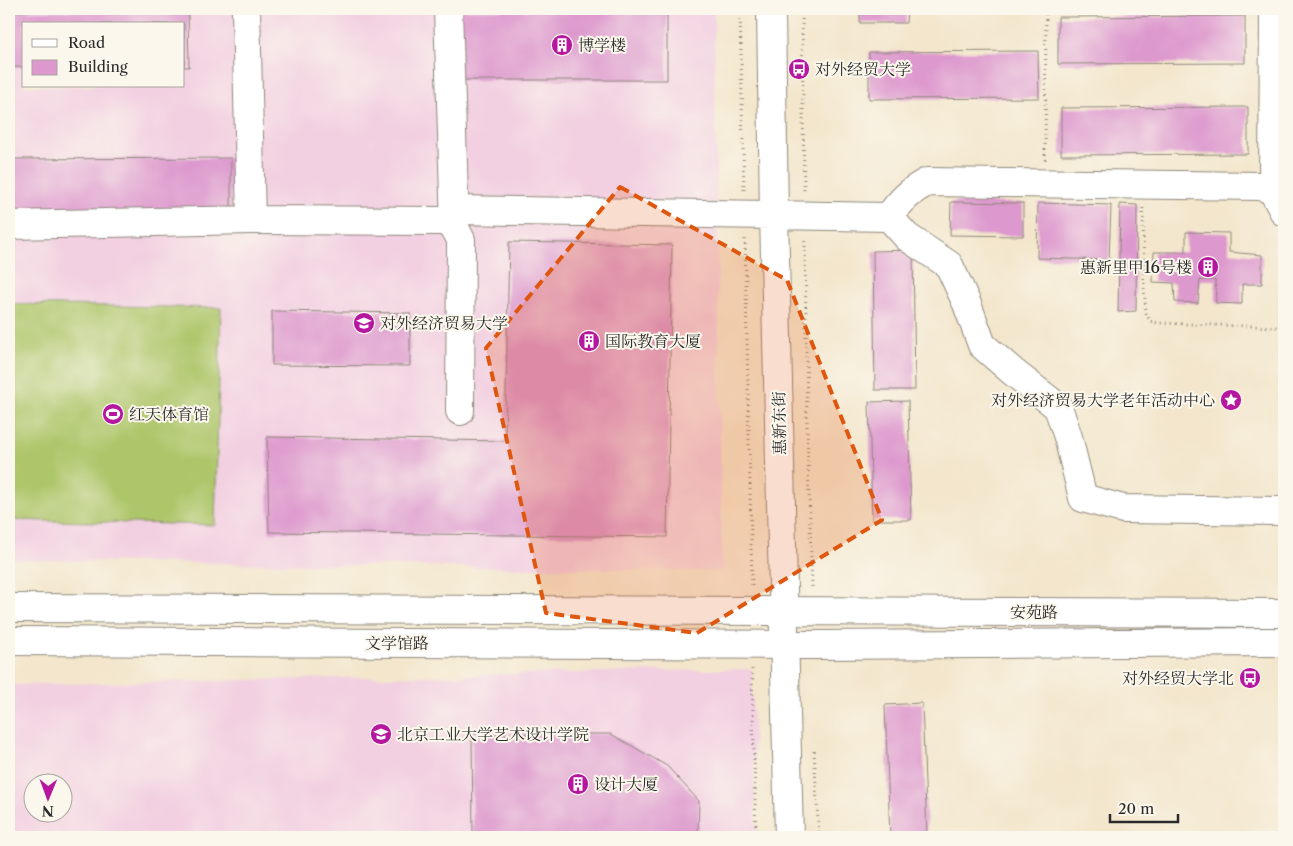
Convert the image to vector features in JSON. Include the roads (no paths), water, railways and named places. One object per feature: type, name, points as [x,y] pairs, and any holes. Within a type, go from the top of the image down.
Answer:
[{"type":"main road","points":[[246,9],[251,220]]},
{"type":"main road","points":[[448,9],[455,219],[460,240],[460,412]]},
{"type":"main road","name":"惠新东街","points":[[771,9],[789,837]]},
{"type":"main road","points":[[1274,9],[1279,202]]},
{"type":"main road","points":[[889,217],[897,205],[916,188],[927,182],[1262,186],[1279,202]]},
{"type":"main road","points":[[9,225],[251,220],[444,221],[455,219],[744,215],[889,217],[907,237],[949,266],[982,345],[1058,407],[1083,498],[1122,509],[1284,511]]},
{"type":"main road","name":"文学馆路","points":[[9,608],[784,611]]},
{"type":"main road","name":"安苑路","points":[[784,611],[1284,613]]},
{"type":"main road","name":"文学馆路","points":[[9,641],[784,645]]},
{"type":"main road","name":"安苑路","points":[[784,645],[1284,642]]},
{"type":"place","name":"博学楼","points":[[562,45]]},
{"type":"place","name":"对外经贸大学","points":[[799,69]]},
{"type":"place","name":"惠新里甲16号楼","points":[[1208,267]]},
{"type":"place","name":"对外经济贸易大学","points":[[364,323]]},
{"type":"place","name":"国际教育大厦","points":[[589,341]]},
{"type":"place","name":"对外经济贸易大学老年活动中心","points":[[1231,400]]},
{"type":"place","name":"红天体育馆","points":[[113,414]]},
{"type":"place","name":"对外经贸大学北","points":[[1250,678]]},
{"type":"place","name":"北京工业大学艺术设计学院","points":[[381,734]]},
{"type":"place","name":"设计大厦","points":[[578,784]]}]
